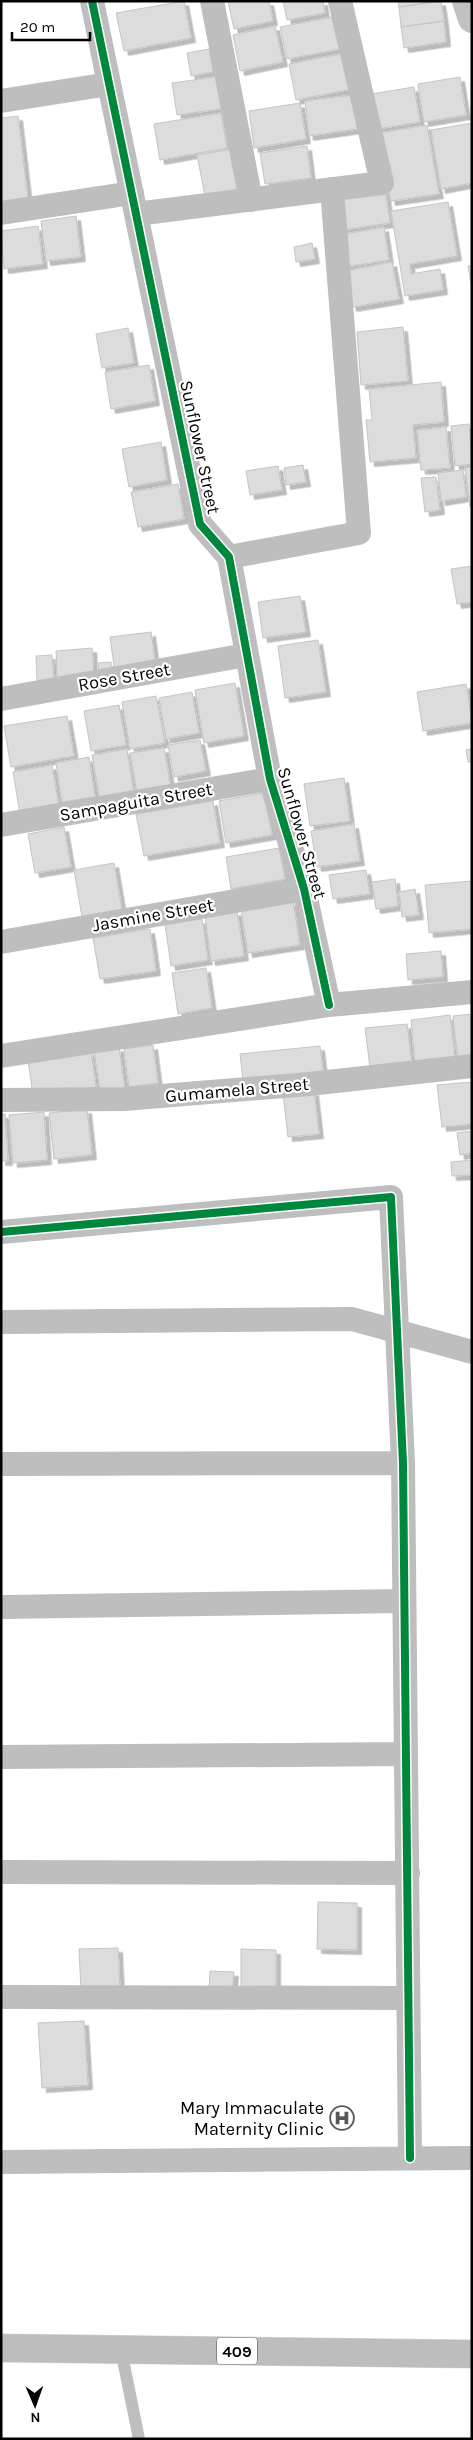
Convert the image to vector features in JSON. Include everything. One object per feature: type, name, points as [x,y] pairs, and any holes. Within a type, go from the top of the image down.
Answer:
[{"type":"main road","name":"409","points":[[1,2348],[472,2354]]},
{"type":"street","name":"Sunflower Street","points":[[92,1],[200,524],[228,557],[270,779],[304,889],[329,1005]]},
{"type":"street","points":[[212,1],[251,200]]},
{"type":"street","points":[[1,213],[134,203],[251,200],[382,183],[340,1]]},
{"type":"street","points":[[1,100],[109,84]]},
{"type":"street","points":[[228,557],[359,534],[332,189]]},
{"type":"street","name":"Rose Street","points":[[1,699],[246,655]]},
{"type":"street","name":"Sampaguita Street","points":[[1,824],[270,779]]},
{"type":"street","name":"Jasmine Street","points":[[1,942],[304,889]]},
{"type":"street","points":[[1,1056],[329,1005],[472,992]]},
{"type":"street","name":"Gumamela Street","points":[[2,1097],[124,1099],[309,1084],[472,1066]]},
{"type":"street","points":[[1,1232],[391,1197],[403,1462],[410,2158]]},
{"type":"street","points":[[1,1322],[352,1319],[397,1333],[472,1352]]},
{"type":"street","points":[[1,1464],[403,1462]]},
{"type":"street","points":[[1,1607],[403,1601]]},
{"type":"street","points":[[1,1757],[406,1754]]},
{"type":"street","points":[[1,1872],[408,1873]]},
{"type":"street","points":[[1,1997],[408,1998]]},
{"type":"street","points":[[1,2162],[472,2158]]},
{"type":"lane","points":[[121,2350],[139,2439]]},
{"type":"building","points":[[184,1],[191,38],[124,51],[116,13]]},
{"type":"building","points":[[228,1],[269,1],[273,21],[234,29]]},
{"type":"building","points":[[283,1],[323,1],[325,13],[287,20]]},
{"type":"building","points":[[398,1],[438,1],[399,7]]},
{"type":"building","points":[[441,1],[444,21],[401,27],[399,7]]},
{"type":"building","points":[[333,17],[340,49],[287,59],[280,27]]},
{"type":"building","points":[[444,21],[446,42],[404,48],[401,27]]},
{"type":"building","points":[[275,26],[283,62],[240,71],[233,35]]},
{"type":"building","points":[[209,49],[213,72],[191,76],[187,53]]},
{"type":"building","points":[[345,53],[352,89],[296,100],[289,64]]},
{"type":"building","points":[[222,76],[227,108],[177,115],[172,83]]},
{"type":"building","points":[[460,77],[466,115],[424,122],[418,84]]},
{"type":"building","points":[[414,87],[420,122],[377,129],[371,94]]},
{"type":"building","points":[[353,95],[357,129],[309,136],[305,101]]},
{"type":"building","points":[[300,103],[306,139],[254,148],[249,111]]},
{"type":"building","points":[[221,113],[227,148],[160,160],[154,124]]},
{"type":"building","points":[[18,116],[28,200],[1,204],[1,118]]},
{"type":"building","points":[[472,123],[472,183],[441,189],[431,130]]},
{"type":"building","points":[[427,125],[439,194],[391,201],[380,133]]},
{"type":"building","points":[[307,146],[311,178],[265,184],[260,153]]},
{"type":"building","points":[[233,149],[240,190],[205,196],[197,155]]},
{"type":"building","points":[[385,189],[390,223],[343,230],[338,196]]},
{"type":"building","points":[[448,202],[457,256],[410,264],[411,274],[440,269],[443,290],[405,296],[391,211]]},
{"type":"building","points":[[76,216],[81,257],[46,261],[41,221]]},
{"type":"building","points":[[38,226],[43,264],[4,269],[1,231]]},
{"type":"building","points":[[384,227],[389,260],[345,267],[340,235]]},
{"type":"building","points":[[312,243],[315,259],[296,262],[294,247]]},
{"type":"building","points":[[392,262],[399,299],[352,307],[345,271]]},
{"type":"building","points":[[472,265],[472,289],[468,266]]},
{"type":"building","points":[[403,327],[408,381],[361,385],[357,332]]},
{"type":"building","points":[[128,328],[134,363],[102,368],[96,334]]},
{"type":"building","points":[[149,365],[155,401],[111,409],[105,372]]},
{"type":"building","points":[[441,382],[444,422],[413,425],[416,458],[370,462],[366,420],[372,420],[369,389]]},
{"type":"building","points":[[469,424],[472,464],[455,466],[451,426]]},
{"type":"building","points":[[446,427],[450,468],[421,470],[417,430]]},
{"type":"building","points":[[161,442],[167,480],[129,487],[122,449]]},
{"type":"building","points":[[303,465],[306,482],[286,485],[284,468]]},
{"type":"building","points":[[278,466],[282,490],[250,495],[246,471]]},
{"type":"building","points":[[472,467],[472,507],[470,507],[465,468]]},
{"type":"building","points":[[463,470],[466,497],[441,501],[438,473]]},
{"type":"building","points":[[436,477],[440,510],[425,512],[421,478]]},
{"type":"building","points":[[178,484],[184,519],[138,527],[131,492]]},
{"type":"building","points":[[472,566],[472,602],[457,604],[451,569]]},
{"type":"building","points":[[300,596],[306,632],[263,638],[258,602]]},
{"type":"building","points":[[151,632],[156,669],[115,673],[110,637]]},
{"type":"building","points":[[318,640],[326,692],[285,698],[278,646]]},
{"type":"building","points":[[92,648],[94,677],[57,680],[56,651]]},
{"type":"building","points":[[52,655],[54,680],[37,681],[36,656]]},
{"type":"building","points":[[111,662],[112,677],[99,678],[98,663]]},
{"type":"building","points":[[235,683],[244,736],[204,743],[195,690]]},
{"type":"building","points":[[466,684],[472,723],[423,731],[417,692]]},
{"type":"building","points":[[192,692],[199,733],[166,739],[159,698]]},
{"type":"building","points":[[156,696],[165,743],[130,749],[122,702]]},
{"type":"building","points":[[119,705],[126,745],[91,751],[84,711]]},
{"type":"building","points":[[67,716],[74,756],[11,767],[4,726]]},
{"type":"building","points":[[200,740],[206,771],[174,777],[168,745]]},
{"type":"building","points":[[164,748],[171,788],[137,793],[130,753]]},
{"type":"building","points":[[127,749],[134,795],[100,801],[92,755]]},
{"type":"building","points":[[472,749],[472,762],[468,762],[466,750]]},
{"type":"building","points":[[89,757],[95,797],[62,802],[56,763]]},
{"type":"building","points":[[52,765],[59,807],[20,814],[13,772]]},
{"type":"building","points":[[344,778],[350,821],[310,826],[304,784]]},
{"type":"building","points":[[264,793],[272,835],[226,843],[219,801]]},
{"type":"building","points":[[213,801],[220,843],[144,856],[136,814]]},
{"type":"building","points":[[354,824],[360,861],[317,867],[311,831]]},
{"type":"building","points":[[64,827],[71,867],[35,873],[28,834]]},
{"type":"building","points":[[279,848],[285,879],[231,889],[226,857]]},
{"type":"building","points":[[114,863],[122,910],[82,917],[74,870]]},
{"type":"building","points":[[366,870],[370,894],[333,899],[329,875]]},
{"type":"building","points":[[395,879],[398,906],[376,909],[372,882]]},
{"type":"building","points":[[472,881],[472,929],[429,933],[425,885]]},
{"type":"building","points":[[415,889],[419,915],[402,917],[399,892]]},
{"type":"building","points":[[293,901],[300,945],[248,953],[241,909]]},
{"type":"building","points":[[237,911],[244,956],[211,961],[205,916]]},
{"type":"building","points":[[202,919],[208,960],[171,966],[165,924]]},
{"type":"building","points":[[150,929],[156,971],[100,979],[93,938]]},
{"type":"building","points":[[441,951],[443,977],[408,980],[406,954]]},
{"type":"building","points":[[206,968],[212,1008],[178,1014],[172,973]]},
{"type":"building","points":[[472,1014],[472,1061],[458,1063],[453,1016]]},
{"type":"building","points":[[450,1015],[455,1058],[415,1063],[411,1020]]},
{"type":"building","points":[[407,1024],[412,1064],[370,1068],[365,1028]]},
{"type":"building","points":[[153,1045],[158,1083],[129,1087],[124,1049]]},
{"type":"building","points":[[320,1046],[324,1080],[244,1088],[240,1054]]},
{"type":"building","points":[[119,1047],[125,1091],[101,1095],[94,1051]]},
{"type":"building","points":[[91,1050],[96,1087],[33,1096],[28,1060]]},
{"type":"building","points":[[472,1082],[472,1124],[442,1127],[437,1085]]},
{"type":"building","points":[[314,1091],[319,1134],[288,1137],[283,1094]]},
{"type":"building","points":[[87,1109],[92,1155],[54,1159],[49,1113]]},
{"type":"building","points":[[44,1112],[47,1160],[13,1163],[9,1115]]},
{"type":"building","points":[[1,1114],[5,1114],[8,1161],[1,1161]]},
{"type":"building","points":[[472,1131],[472,1153],[460,1155],[457,1133]]},
{"type":"building","points":[[472,1160],[472,1175],[452,1176],[451,1162]]},
{"type":"building","points":[[318,1902],[357,1903],[357,1950],[317,1949]]},
{"type":"building","points":[[118,1948],[120,1990],[81,1991],[79,1949]]},
{"type":"building","points":[[241,1949],[276,1950],[276,1989],[241,1988]]},
{"type":"building","points":[[210,1971],[234,1972],[232,1992],[209,1990]]},
{"type":"building","points":[[84,2021],[88,2085],[42,2088],[38,2023]]},
{"type":"cycle path","points":[[92,1],[200,524],[229,557],[270,779],[304,889],[329,1005]]},
{"type":"cycle path","points":[[1,1232],[391,1197],[403,1463],[410,2158]]},
{"type":"place","name":"Mary Immaculate Maternity Clinic","points":[[342,2118]]}]
